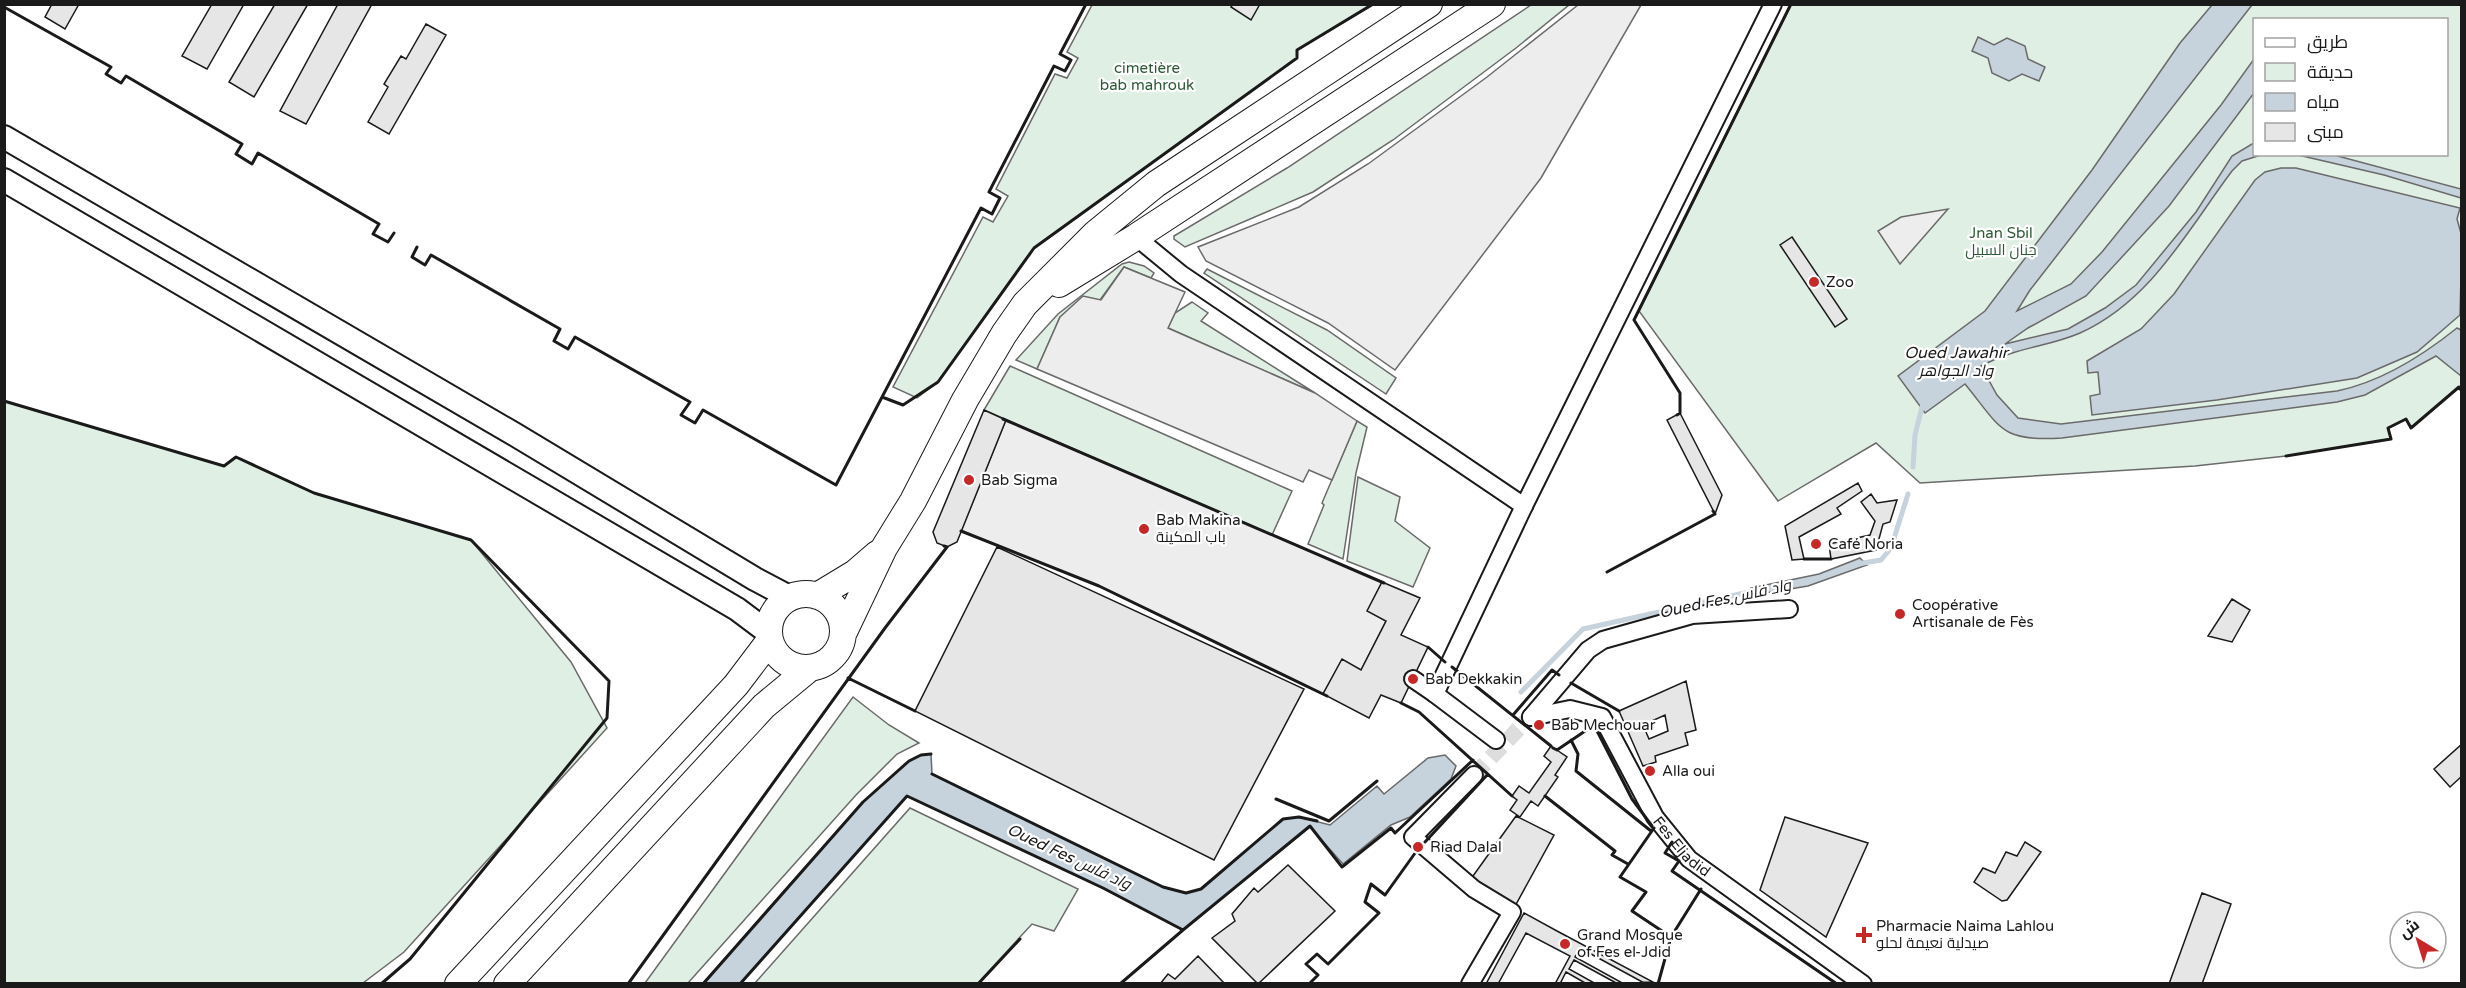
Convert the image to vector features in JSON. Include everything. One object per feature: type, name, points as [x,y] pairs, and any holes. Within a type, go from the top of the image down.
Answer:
[{"type":"main road","points":[[507,984],[764,706],[810,668],[829,660],[841,644],[843,634],[884,548],[913,501],[964,400],[1025,304],[1096,233],[1156,184],[1429,4]]},
{"type":"main road","points":[[1025,304],[1136,237],[1492,4]]},
{"type":"main road","points":[[4,137],[514,434],[755,579],[791,598]]},
{"type":"main road","points":[[4,180],[737,609],[770,637],[776,652],[785,662],[797,667],[810,668]]},
{"type":"main road","points":[[817,596],[855,573],[884,548]]},
{"type":"main road","points":[[459,984],[736,685],[770,637],[775,612],[791,598],[808,594],[817,596],[828,601],[836,610],[842,621],[843,634]]},
{"type":"street","points":[[1435,694],[1524,506],[1773,4]]},
{"type":"street","points":[[1136,237],[1181,274],[1524,506]]},
{"type":"street","name":"Fes Eljadid","points":[[1789,609],[1692,615],[1603,640],[1588,650],[1528,719],[1570,709],[1602,717],[1655,817],[1689,859],[1863,984]]},
{"type":"street","points":[[1413,679],[1496,740]]},
{"type":"street","points":[[1470,984],[1512,912],[1474,889],[1413,837],[1474,775]]},
{"type":"green space","name":"cimetière bab mahrouk","points":[[1092,5],[1373,5],[1297,50],[1297,58],[1034,248],[938,382],[917,398],[893,387],[983,217],[993,222],[1008,196],[996,189],[1055,74],[1067,78],[1078,58],[1067,52]]},
{"type":"green space","points":[[1531,5],[1569,5],[1516,48],[1393,140],[1313,192],[1185,247],[1174,239],[1174,236],[1287,168]]},
{"type":"green space","name":"Jnan Sbil جنان السبيل","points":[[1791,5],[2461,5],[2461,391],[2458,387],[2411,428],[2406,419],[2388,428],[2391,439],[2286,456],[2195,466],[1920,483],[1876,443],[1778,501],[1639,311]]},
{"type":"green space","points":[[1129,262],[1144,266],[1154,273],[1151,278],[1124,267],[1100,300],[1060,317],[1037,369],[1016,360],[1058,314],[1122,264]]},
{"type":"green space","points":[[1207,269],[1327,330],[1396,378],[1386,394],[1204,273]]},
{"type":"green space","points":[[1192,302],[1208,313],[1201,321],[1315,393],[1168,328],[1175,313]]},
{"type":"green space","points":[[1010,366],[1292,491],[1272,535],[984,410]]},
{"type":"green space","points":[[4,401],[224,466],[236,457],[314,493],[471,540],[571,662],[607,728],[404,952],[363,983],[5,983]]},
{"type":"green space","points":[[1357,421],[1367,427],[1356,473],[1343,559],[1308,544],[1324,505],[1322,503]]},
{"type":"green space","points":[[1358,477],[1400,497],[1395,521],[1430,548],[1413,587],[1347,561]]},
{"type":"green space","points":[[853,697],[889,725],[919,743],[897,754],[856,795],[688,983],[645,983]]},
{"type":"green space","points":[[910,808],[1078,889],[1054,931],[1032,924],[978,983],[755,983]]},
{"type":"shaded area","points":[[1578,5],[1641,5],[1541,178],[1395,370],[1328,323],[1206,261],[1198,247],[1299,207],[1368,164],[1487,77]]},
{"type":"shaded area","points":[[1948,209],[1900,264],[1878,231],[1901,217]]},
{"type":"shaded area","points":[[1124,267],[1185,292],[1168,328],[1315,393],[1357,421],[1332,480],[1309,470],[1303,482],[1037,369],[1060,317],[1083,296],[1101,300]]},
{"type":"shaded area","points":[[1006,420],[1382,582],[1368,611],[1386,621],[1361,670],[1342,660],[1323,694],[1099,586],[961,531]]},
{"type":"water","points":[[2212,5],[2252,5],[2030,290],[2017,311],[2071,284],[2102,252],[2221,105],[2253,60],[2253,94],[2169,206],[2086,296],[2028,328],[2005,344],[2068,329],[2105,308],[2136,285],[2196,212],[2232,156],[2253,144],[2253,156],[2258,156],[2242,161],[2232,171],[2166,262],[2127,303],[2080,333],[2007,355],[1981,366],[1997,395],[2018,418],[2061,424],[2337,391],[2369,381],[2400,367],[2457,328],[2461,330],[2461,376],[2436,356],[2365,395],[2337,402],[2062,438],[2026,437],[2004,429],[1965,384],[1925,413],[1898,376],[1985,311],[2092,170],[2180,43]]},
{"type":"water","points":[[1978,37],[1994,45],[2007,38],[2025,46],[2028,59],[2045,67],[2039,81],[2022,74],[2009,81],[1992,73],[1988,58],[1972,51]]},
{"type":"water","points":[[2302,156],[2338,156],[2461,189],[2461,198],[2384,175]]},
{"type":"water","points":[[2281,168],[2296,168],[2460,208],[2457,219],[2462,237],[2460,315],[2417,352],[2357,378],[2217,400],[2092,415],[2090,396],[2100,394],[2098,372],[2088,373],[2087,361],[2141,329],[2174,294],[2255,180],[2265,172]]},
{"type":"water","points":[[1860,558],[1867,565],[1808,586],[1753,595],[1751,588],[1819,574]]},
{"type":"water","points":[[931,754],[932,774],[1163,887],[1186,893],[1201,889],[1283,819],[1299,817],[1330,825],[1377,786],[1384,794],[1428,758],[1445,755],[1456,766],[1451,779],[1410,817],[1391,825],[1343,864],[1310,827],[1183,930],[1103,888],[907,796],[740,983],[703,983],[863,802],[909,761],[921,755]]},
{"type":"building","points":[[52,4],[79,4],[65,29],[45,17]]},
{"type":"building","points":[[212,4],[244,4],[207,69],[182,56]]},
{"type":"building","points":[[275,4],[308,4],[254,97],[229,82]]},
{"type":"building","points":[[338,4],[372,4],[306,124],[280,111]]},
{"type":"building","points":[[1233,4],[1260,4],[1251,20],[1231,7]]},
{"type":"building","points":[[426,24],[446,35],[389,134],[368,122],[388,87],[384,84],[401,56],[406,59]]},
{"type":"building","name":"Zoo","points":[[1792,237],[1847,319],[1835,327],[1780,245]]},
{"type":"building","name":"Bab Sigma","points":[[984,410],[1006,420],[957,542],[947,547],[937,543],[933,532]]},
{"type":"building","points":[[1680,413],[1722,495],[1715,514],[1667,420]]},
{"type":"building","points":[[1858,483],[1862,491],[1837,508],[1841,514],[1799,537],[1804,559],[1792,560],[1785,526]]},
{"type":"building","points":[[1871,494],[1877,503],[1897,500],[1890,522],[1883,524],[1876,550],[1831,559],[1829,544],[1870,535],[1875,521],[1861,502]]},
{"type":"building","points":[[997,547],[1304,689],[1214,860],[915,711]]},
{"type":"building","points":[[1382,582],[1420,598],[1401,635],[1428,647],[1401,703],[1381,695],[1369,718],[1323,694],[1342,659],[1361,670],[1386,621],[1367,611]]},
{"type":"building","points":[[2232,599],[2250,610],[2232,642],[2208,636]]},
{"type":"building","points":[[1686,681],[1696,730],[1685,733],[1688,745],[1655,756],[1656,762],[1643,766],[1619,711]],"holes":[[[1665,715],[1668,731],[1649,739],[1643,725]]]},
{"type":"building","points":[[2462,744],[2462,776],[2450,787],[2434,769]]},
{"type":"building","points":[[1551,746],[1567,757],[1555,775],[1558,777],[1538,806],[1531,801],[1520,817],[1510,810],[1517,800],[1512,796],[1519,786],[1529,793],[1551,762],[1544,756]]},
{"type":"building","points":[[1516,816],[1554,835],[1514,908],[1474,889],[1473,876]]},
{"type":"building","points":[[1785,817],[1868,843],[1826,937],[1760,890]]},
{"type":"building","points":[[2025,842],[2041,852],[2007,900],[2002,901],[1974,882],[1983,868],[1995,873],[2006,852],[2017,856]]},
{"type":"building","points":[[1288,865],[1335,911],[1258,984],[1212,938],[1235,921],[1232,914],[1254,888],[1258,892]]},
{"type":"building","points":[[2202,893],[2231,904],[2202,984],[2169,984]]},
{"type":"building","name":"Grand Mosque of Fes el-Jdid","points":[[1524,913],[1653,982],[1555,984],[1570,956],[1526,933],[1498,984],[1486,984]]},
{"type":"building","points":[[1580,948],[1646,984],[1624,984],[1575,957]]},
{"type":"building","points":[[1198,956],[1225,984],[1160,984],[1168,974],[1175,979]]},
{"type":"building","points":[[1574,960],[1618,984],[1596,984],[1569,969]]},
{"type":"building","points":[[1566,972],[1587,984],[1561,982]]},
{"type":"waterway","name":"Oued Jawahir واد الجواهر","points":[[1913,467],[1915,435],[1923,403]]},
{"type":"waterway","name":"Oued Fes واد فاس","points":[[1857,564],[1881,560],[1891,548],[1908,494]]},
{"type":"waterway","name":"Oued Fes واد فاس","points":[[1521,692],[1583,629],[1758,590]]},
{"type":"tunnel","points":[[1474,775],[1526,721]]},
{"type":"wall","points":[[417,247],[412,257],[425,265],[431,255],[560,329],[554,341],[568,349],[575,337],[690,402],[681,415],[695,423],[703,410],[836,485],[981,208],[992,214],[1000,198],[989,192],[1054,66],[1065,71],[1071,60],[1060,54],[1086,4]]},
{"type":"wall","points":[[882,397],[903,405],[938,382],[1034,248],[1297,58],[1297,50],[1373,4]]},
{"type":"wall","points":[[1677,415],[1680,413],[1680,393],[1634,320],[1791,4]]},
{"type":"wall","points":[[4,7],[111,67],[106,74],[121,83],[126,76],[242,144],[236,154],[252,164],[258,153],[379,224],[373,234],[388,242],[394,233]]},
{"type":"wall","points":[[2286,456],[2391,439],[2388,428],[2406,419],[2411,428],[2459,387],[2462,391]]},
{"type":"wall","points":[[4,401],[224,466],[236,457],[314,493],[471,540],[609,681],[607,718],[410,959],[381,984]]},
{"type":"wall","points":[[1003,419],[1384,583]]},
{"type":"wall","points":[[1607,572],[1715,514],[1713,511]]},
{"type":"wall","points":[[961,531],[1099,586],[1327,696]]},
{"type":"wall","points":[[628,984],[885,628],[947,547],[944,546]]},
{"type":"wall","points":[[1804,559],[1831,559]]},
{"type":"wall","points":[[1428,647],[1445,662]]},
{"type":"wall","points":[[1452,667],[1551,746]]},
{"type":"wall","points":[[1513,715],[1552,670],[1559,675]]},
{"type":"wall","points":[[848,678],[915,711]]},
{"type":"wall","points":[[1571,683],[1619,711]]},
{"type":"wall","points":[[1401,703],[1419,712],[1512,796]]},
{"type":"wall","points":[[1553,748],[1557,750],[1594,725],[1632,799],[1652,826]]},
{"type":"wall","points":[[1571,740],[1578,754],[1576,771],[1651,831]]},
{"type":"wall","points":[[703,984],[863,802],[909,761],[921,755],[931,754]]},
{"type":"wall","points":[[740,984],[907,796],[1103,888],[1183,930],[1310,826],[1342,867],[1391,828],[1395,833],[1473,760]]},
{"type":"wall","points":[[932,774],[1163,887],[1186,893],[1201,889],[1283,819],[1299,817],[1317,821]]},
{"type":"wall","points":[[1425,842],[1488,774]]},
{"type":"wall","points":[[1276,799],[1329,821],[1377,781]]},
{"type":"wall","points":[[1545,796],[1615,851],[1612,855],[1628,864]]},
{"type":"wall","points":[[1654,828],[1620,877],[1646,892],[1632,911],[1671,937]]},
{"type":"wall","points":[[1672,842],[1665,853],[1679,861],[1672,871],[1837,984]]},
{"type":"wall","points":[[1309,984],[1318,975],[1306,964],[1317,954],[1328,964],[1379,913],[1365,902],[1371,884],[1385,895],[1418,849]]},
{"type":"wall","points":[[1658,984],[1671,937],[1701,889]]},
{"type":"wall","points":[[1120,984],[1183,930]]},
{"type":"wall","points":[[978,984],[1020,939]]},
{"type":"place","name":"Zoo","points":[[1814,282]]},
{"type":"place","name":"Bab Sigma","points":[[969,480]]},
{"type":"place","name":"Bab Makina باب المكينة","points":[[1144,529]]},
{"type":"place","name":"Café Noria","points":[[1816,544]]},
{"type":"place","name":"Coopérative Artisanale de Fès","points":[[1900,614]]},
{"type":"place","name":"Bab Dekkakin","points":[[1413,679]]},
{"type":"place","name":"Bab Mechouar","points":[[1539,725]]},
{"type":"place","name":"Alla oui","points":[[1650,771]]},
{"type":"place","name":"Riad Dalal","points":[[1418,847]]},
{"type":"place","name":"Pharmacie Naima Lahlou صيدلية نعيمة لحلو","points":[[1864,935]]},
{"type":"place","name":"Grand Mosque of Fes el-Jdid","points":[[1565,944]]}]
